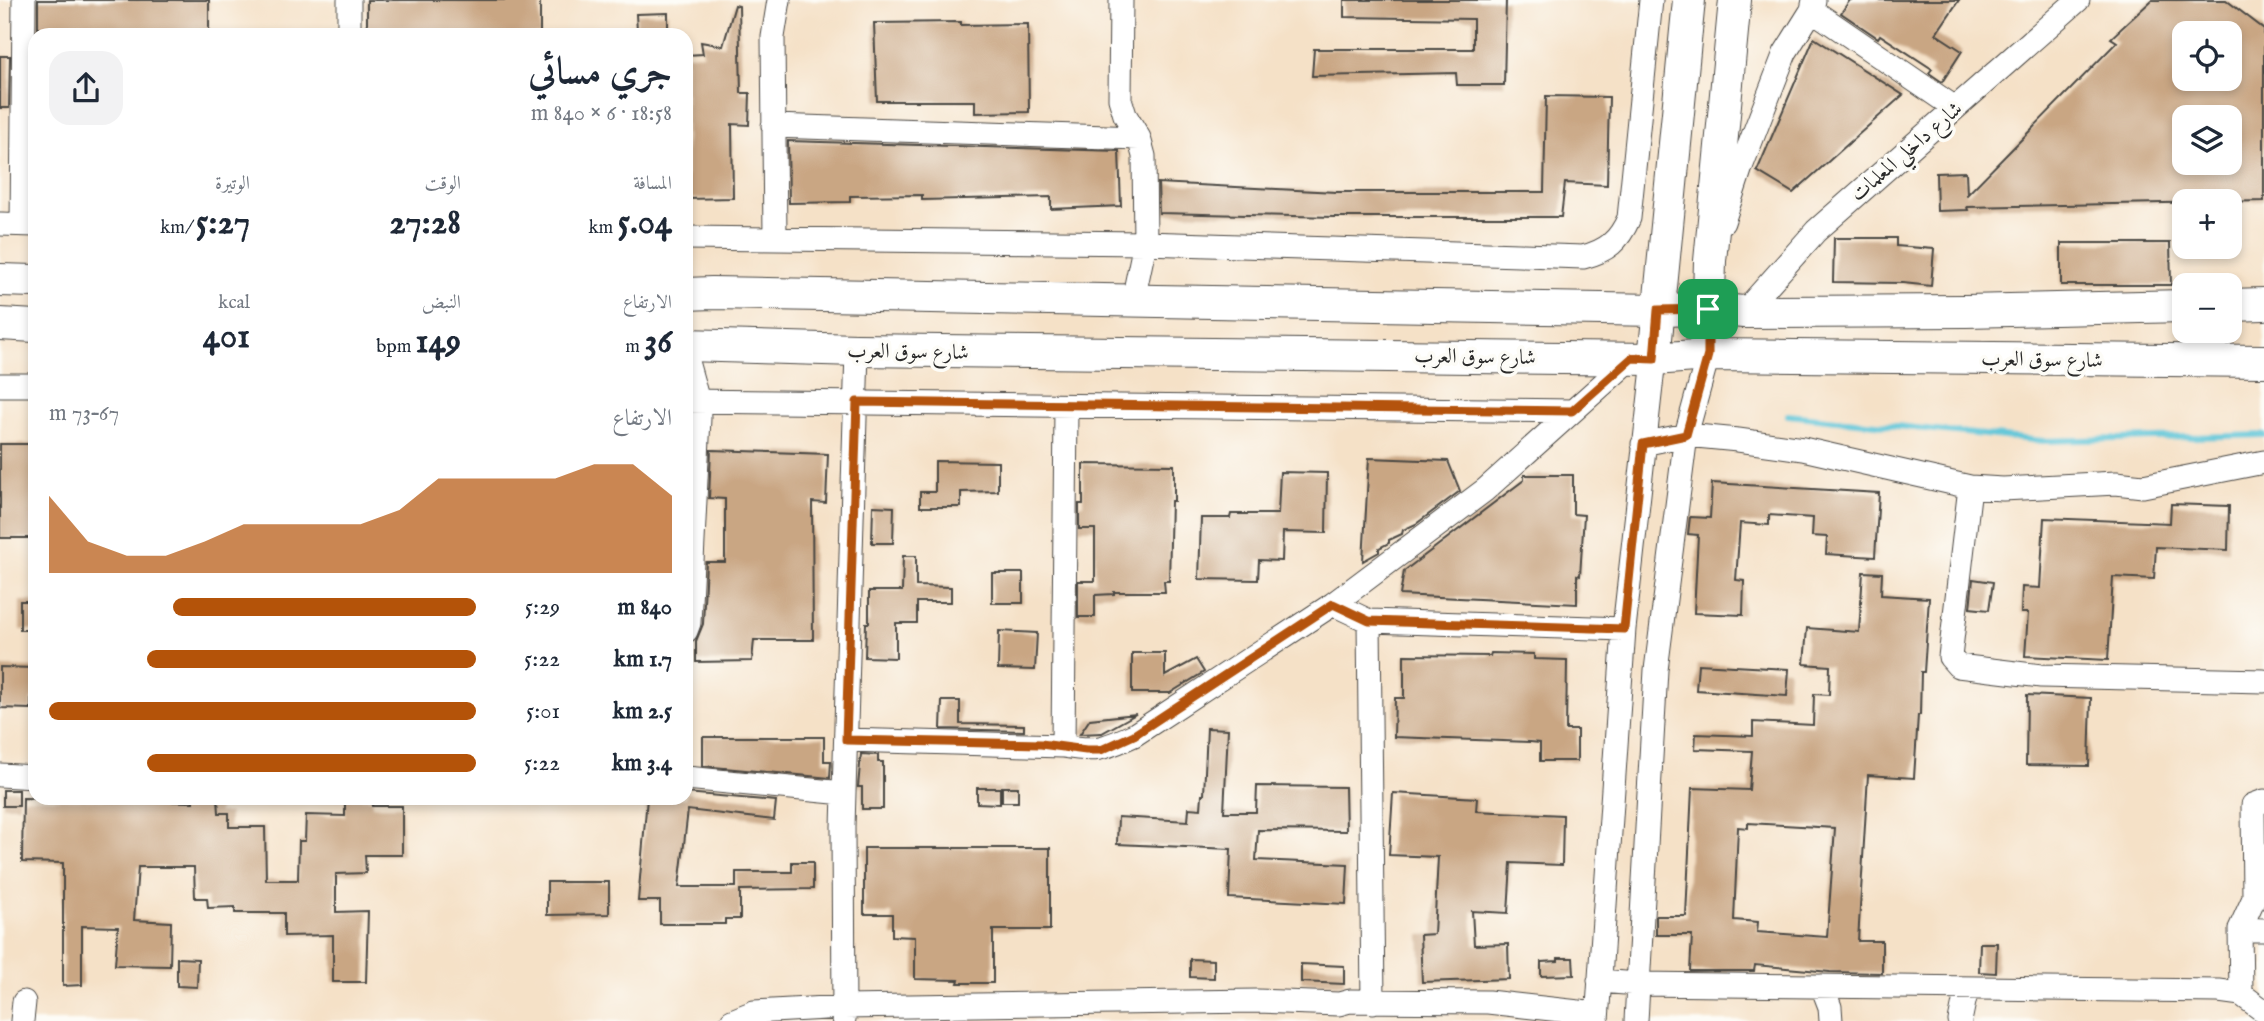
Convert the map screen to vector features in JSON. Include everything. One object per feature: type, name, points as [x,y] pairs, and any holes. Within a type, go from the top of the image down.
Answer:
[{"type":"main road","points":[[1643,358],[1658,310],[1689,0]]},
{"type":"main road","points":[[1708,355],[1710,261],[1735,0]]},
{"type":"main road","points":[[0,280],[28,281]]},
{"type":"main road","points":[[693,294],[1708,309],[1744,312],[2172,306]]},
{"type":"main road","points":[[2242,305],[2264,304]]},
{"type":"main road","points":[[0,324],[28,326]]},
{"type":"main road","name":"شارع سوق العرب","points":[[693,345],[857,350],[1643,358],[1708,355],[2264,361]]},
{"type":"street","points":[[19,224],[24,0]]},
{"type":"street","points":[[349,0],[349,28]]},
{"type":"street","points":[[775,238],[773,37],[779,0]]},
{"type":"street","points":[[1121,0],[1120,99],[1125,115],[1139,138],[1144,156],[1145,243],[1133,300]]},
{"type":"street","points":[[693,238],[1145,243],[1583,257],[1612,245],[1623,233],[1629,218],[1651,0]]},
{"type":"street","name":"شارع داخلي المعلمات","points":[[1744,312],[1816,231],[2074,1]]},
{"type":"street","points":[[1710,261],[1741,167],[1785,53],[1813,5],[1955,108]]},
{"type":"street","points":[[773,126],[1139,138]]},
{"type":"street","points":[[844,1014],[844,793],[857,350]]},
{"type":"street","points":[[1636,1021],[1656,670],[1686,435],[1708,355]]},
{"type":"street","points":[[846,740],[1063,746],[1101,750],[1134,735],[1333,604],[1485,490],[1572,411],[1643,358]]},
{"type":"street","points":[[732,1021],[754,1012],[844,1014],[1257,1011],[1350,1001],[1488,1002],[1597,1018],[1624,629],[1643,444],[1643,358]]},
{"type":"street","points":[[0,385],[28,386]]},
{"type":"street","points":[[693,401],[1572,411]]},
{"type":"street","points":[[1063,746],[1066,406]]},
{"type":"street","points":[[1643,444],[1686,435],[1738,440],[1803,449],[1970,487],[2003,489],[2116,484],[2143,486],[2264,462]]},
{"type":"street","points":[[1970,487],[1950,657],[1958,666],[2041,676],[2264,681]]},
{"type":"street","points":[[1333,604],[1369,621],[1624,629]]},
{"type":"street","points":[[1369,621],[1373,1002]]},
{"type":"street","points":[[0,775],[28,777]]},
{"type":"street","points":[[693,779],[844,793]]},
{"type":"street","points":[[2241,994],[2241,929],[2254,898],[2253,806],[2264,801]]},
{"type":"street","points":[[2241,929],[2264,930]]},
{"type":"street","points":[[1599,981],[1639,984],[2219,990],[2241,994],[2263,1011]]},
{"type":"street","points":[[1822,986],[1830,1007],[1831,1021]]},
{"type":"street","points":[[1960,1021],[1967,988]]},
{"type":"building","points":[[38,0],[209,0],[209,28],[38,28]]},
{"type":"building","points":[[367,0],[540,0],[540,28],[367,28]]},
{"type":"building","points":[[1344,0],[1506,0],[1504,85],[1457,85],[1456,73],[1312,76],[1314,49],[1473,49],[1473,19],[1344,17]]},
{"type":"building","points":[[1850,0],[1959,0],[1936,34],[1962,51],[1942,82],[1929,73],[1932,69],[1841,13]]},
{"type":"building","points":[[2152,0],[2226,0],[2264,29],[2264,201],[2242,201],[2242,189],[2172,189],[2172,203],[1967,207],[1968,210],[1937,211],[1936,173],[1966,172],[1967,195],[2117,42],[2111,38]]},
{"type":"building","points":[[735,5],[739,6],[741,93],[750,93],[749,125],[732,124],[733,198],[693,199],[693,55],[703,54],[701,42],[723,46]]},
{"type":"building","points":[[668,13],[668,28],[637,28],[636,14]]},
{"type":"building","points":[[961,22],[961,25],[1028,24],[1029,112],[975,113],[975,101],[877,101],[874,23]]},
{"type":"building","points":[[1814,38],[1903,95],[1793,193],[1757,171]]},
{"type":"building","points":[[0,56],[10,56],[9,108],[0,108]]},
{"type":"building","points":[[1546,96],[1609,97],[1607,185],[1565,183],[1561,217],[1334,217],[1159,213],[1158,183],[1336,192],[1544,192]]},
{"type":"building","points":[[788,141],[1119,151],[1121,206],[1051,209],[1051,197],[922,200],[922,195],[850,196],[850,202],[789,203]]},
{"type":"building","points":[[1834,238],[1896,238],[1896,246],[1934,249],[1931,286],[1833,282]]},
{"type":"building","points":[[2061,243],[2170,243],[2171,285],[2061,285]]},
{"type":"building","points":[[0,444],[28,444],[28,538],[0,538]]},
{"type":"building","points":[[711,450],[828,454],[826,503],[812,502],[813,640],[754,640],[752,661],[696,662],[696,641],[703,624],[706,562],[725,562],[725,499],[709,498]]},
{"type":"building","points":[[1369,458],[1448,461],[1460,491],[1363,561]]},
{"type":"building","points":[[935,461],[998,462],[998,491],[961,492],[961,507],[920,507],[920,492],[935,492]]},
{"type":"building","points":[[1083,464],[1174,465],[1169,581],[1164,581],[1165,592],[1114,592],[1095,595],[1095,617],[1078,617],[1078,581],[1095,581],[1095,529],[1079,529],[1079,504],[1083,504]]},
{"type":"building","points":[[1280,472],[1327,473],[1326,533],[1283,532],[1282,561],[1259,560],[1258,580],[1199,579],[1201,518],[1230,518],[1231,514],[1278,514]]},
{"type":"building","points":[[1524,475],[1573,475],[1573,514],[1584,515],[1580,576],[1577,575],[1577,604],[1400,595],[1404,571],[1524,480]]},
{"type":"building","points":[[1712,483],[1879,493],[1875,557],[1826,554],[1827,537],[1812,536],[1813,518],[1769,515],[1769,525],[1740,523],[1736,580],[1744,581],[1743,615],[1694,613],[1698,535],[1688,534],[1690,517],[1710,518]]},
{"type":"building","points":[[2171,504],[2229,506],[2228,550],[2156,547],[2154,579],[2113,577],[2108,660],[2025,656],[2028,613],[2021,613],[2022,587],[2040,588],[2044,518],[2170,523]]},
{"type":"building","points":[[873,506],[894,507],[893,543],[872,543]]},
{"type":"building","points":[[903,556],[916,556],[916,586],[951,587],[951,602],[917,602],[917,623],[896,623],[896,658],[865,657],[869,591],[902,591]]},
{"type":"building","points":[[1863,572],[1882,573],[1881,595],[1929,598],[1914,778],[1868,775],[1858,941],[1882,941],[1882,973],[1830,972],[1755,965],[1754,971],[1690,971],[1692,935],[1656,935],[1656,916],[1686,916],[1692,788],[1749,790],[1752,751],[1695,749],[1696,734],[1753,736],[1753,722],[1813,725],[1814,694],[1829,695],[1830,666],[1804,664],[1807,628],[1859,632]],"holes":[[[1748,823],[1835,828],[1827,937],[1757,932],[1758,922],[1734,920],[1738,827],[1748,828]]]},
{"type":"building","points":[[992,573],[1023,573],[1023,603],[992,603]]},
{"type":"building","points":[[1973,579],[1993,582],[1989,610],[1970,608]]},
{"type":"building","points":[[20,601],[28,601],[28,630],[20,630]]},
{"type":"building","points":[[999,631],[1037,633],[1035,670],[998,669]]},
{"type":"building","points":[[1132,653],[1165,653],[1165,676],[1196,659],[1204,672],[1170,693],[1132,693]]},
{"type":"building","points":[[1491,653],[1534,654],[1534,659],[1567,660],[1566,730],[1577,730],[1577,761],[1540,761],[1540,743],[1394,737],[1395,698],[1404,698],[1404,655],[1490,656]]},
{"type":"building","points":[[1698,664],[1789,669],[1787,696],[1696,690]]},
{"type":"building","points":[[0,667],[28,668],[28,709],[0,708]]},
{"type":"building","points":[[2027,695],[2091,698],[2089,766],[2026,765]]},
{"type":"building","points":[[942,701],[960,701],[960,724],[1024,725],[1024,731],[941,729]]},
{"type":"building","points":[[1136,714],[1102,733],[1080,734],[1090,719]]},
{"type":"building","points":[[1207,728],[1228,729],[1224,812],[1256,812],[1257,786],[1345,787],[1346,831],[1258,830],[1256,860],[1348,864],[1346,904],[1229,898],[1231,849],[1117,844],[1118,817],[1188,821],[1189,808],[1201,809]]},
{"type":"building","points":[[703,737],[824,737],[824,761],[831,761],[830,778],[703,766]]},
{"type":"building","points":[[861,754],[878,755],[878,762],[883,762],[883,809],[862,809],[862,787],[858,787]]},
{"type":"building","points":[[1002,787],[1018,787],[1018,802],[1002,802]]},
{"type":"building","points":[[977,788],[1000,788],[1000,804],[977,803]]},
{"type":"building","points":[[3,790],[19,790],[19,806],[3,806]]},
{"type":"building","points":[[1393,793],[1477,798],[1476,811],[1563,815],[1562,865],[1511,863],[1508,913],[1472,911],[1474,945],[1508,944],[1509,979],[1422,982],[1420,935],[1434,934],[1438,857],[1389,855]]},
{"type":"building","points":[[693,794],[776,801],[774,820],[688,810],[679,887],[736,887],[736,872],[792,872],[792,862],[813,862],[813,889],[740,890],[740,919],[725,919],[725,924],[660,924],[660,901],[638,901],[646,805],[693,805]]},
{"type":"building","points":[[23,798],[28,798],[28,805],[218,805],[219,813],[229,813],[229,827],[265,827],[266,880],[298,880],[299,841],[305,841],[306,815],[345,816],[345,805],[402,806],[402,855],[365,855],[366,873],[336,874],[336,912],[368,911],[366,982],[333,982],[333,935],[284,936],[284,913],[235,913],[235,907],[208,908],[207,898],[195,898],[194,867],[138,867],[134,920],[171,922],[170,966],[115,965],[118,927],[82,926],[82,985],[63,986],[63,863],[22,862]]},
{"type":"building","points":[[864,848],[1050,848],[1050,930],[993,930],[993,983],[915,979],[915,937],[892,936],[892,914],[864,914]]},
{"type":"building","points":[[547,882],[609,882],[609,914],[547,915]]},
{"type":"building","points":[[1980,943],[1997,943],[1996,973],[1979,972]]},
{"type":"building","points":[[177,958],[198,959],[197,987],[177,986]]},
{"type":"building","points":[[1558,958],[1573,958],[1574,975],[1541,976],[1541,962],[1558,961]]},
{"type":"building","points":[[1190,959],[1214,960],[1214,978],[1190,977]]},
{"type":"building","points":[[1301,964],[1344,966],[1344,984],[1301,982]]},
{"type":"waterway","points":[[1788,415],[2043,441],[2264,435]]},
{"type":"route","points":[[1708,309],[1708,355],[1686,435],[1643,444],[1624,629],[1369,621],[1333,604],[1134,735],[1101,750],[1041,744],[846,740],[857,402],[1572,411],[1632,358],[1654,359],[1658,310],[1708,309]]}]
